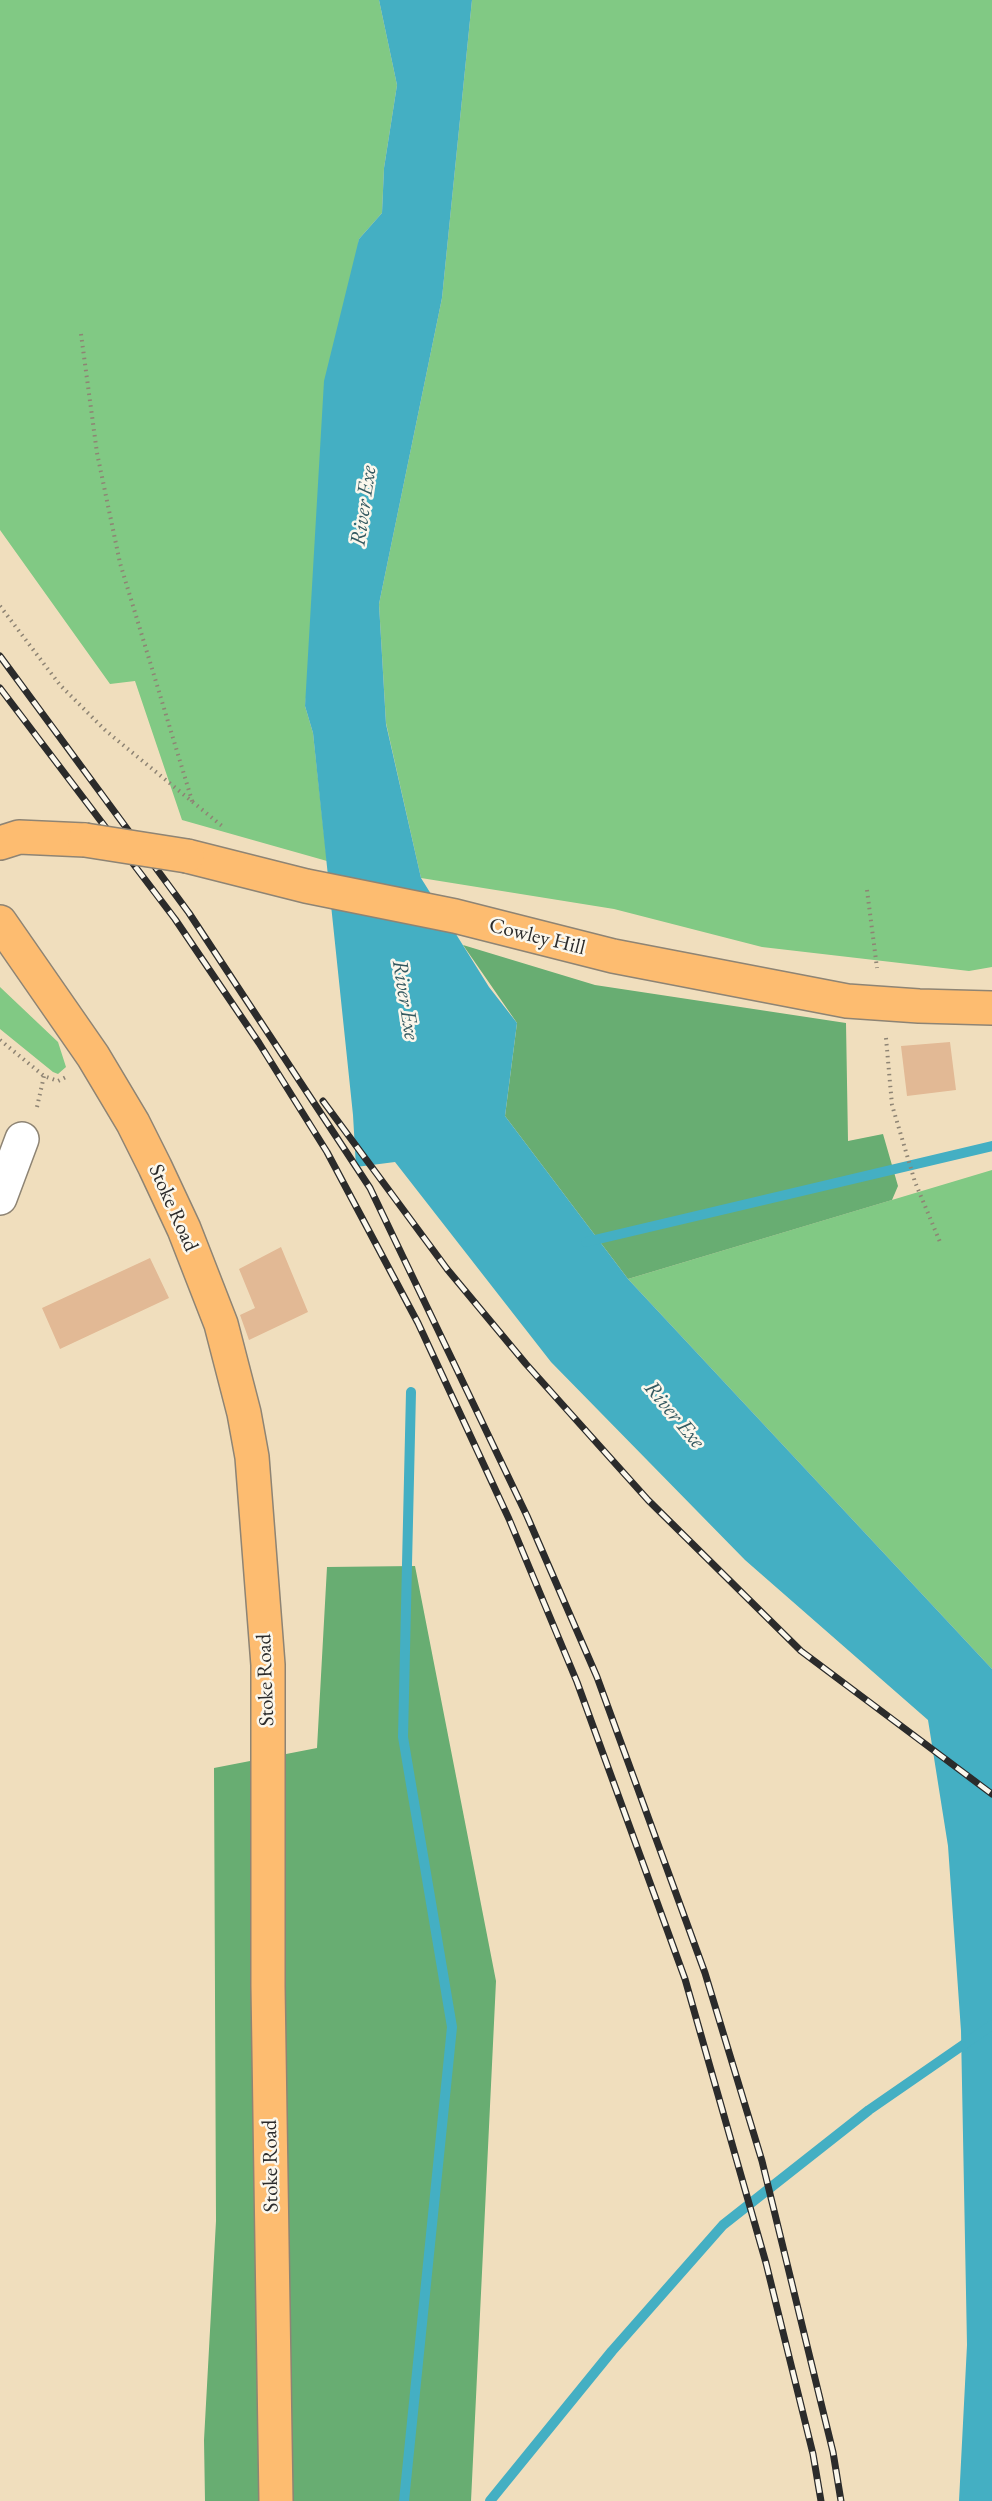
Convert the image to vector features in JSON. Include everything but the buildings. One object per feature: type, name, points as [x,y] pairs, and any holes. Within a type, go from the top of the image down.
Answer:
[{"type":"main road","name":"Cowley Hill","points":[[0,843],[19,837],[85,840],[187,856],[306,886],[455,916],[614,956],[848,1001],[992,1008]]},
{"type":"main road","name":"Stoke Road","points":[[0,921],[93,1056],[142,1140],[199,1266],[237,1380],[252,1457],[268,1665],[268,1986],[276,2501]]},
{"type":"street","points":[[0,1198],[22,1139]]},
{"type":"path","points":[[0,606],[60,685],[106,731],[193,804],[120,563],[97,453],[81,334]]},
{"type":"path","points":[[867,891],[884,1004],[892,1105],[915,1182],[940,1242]]},
{"type":"path","points":[[0,1040],[44,1076],[58,1081],[69,1076],[93,1056]]},
{"type":"green space","points":[[0,0],[379,0],[397,85],[384,168],[382,213],[359,239],[305,706],[313,733],[327,861],[182,820],[135,681],[110,684],[0,530]]},
{"type":"green space","points":[[472,0],[992,0],[992,967],[969,971],[762,947],[614,909],[421,878],[386,723],[379,604],[442,298]]},
{"type":"green space","points":[[463,945],[595,985],[846,1023],[848,1141],[883,1134],[898,1186],[892,1200],[628,1279],[505,1116],[517,1023]]},
{"type":"green space","points":[[0,987],[58,1042],[66,1067],[58,1074],[0,1029]]},
{"type":"green space","points":[[992,1170],[992,1669],[628,1279]]},
{"type":"green space","points":[[415,1566],[496,1981],[471,2501],[205,2501],[204,2440],[216,2221],[214,1768],[317,1748],[327,1567]]},
{"type":"water","name":"River Exe","points":[[379,0],[472,0],[442,298],[379,604],[386,724],[421,878],[489,987],[517,1023],[505,1116],[628,1279],[992,1669],[992,2501],[959,2501],[967,2345],[961,2031],[948,1846],[928,1720],[745,1560],[551,1362],[395,1162],[356,1167],[353,1115],[313,733],[305,706],[324,381],[359,239],[382,213],[384,168],[397,85]]},
{"type":"waterway","points":[[586,1242],[992,1146]]},
{"type":"waterway","points":[[404,2501],[452,2027],[403,1737],[411,1392]]},
{"type":"waterway","points":[[490,2501],[612,2351],[723,2225],[869,2110],[992,2025]]},
{"type":"railway","points":[[0,656],[189,913],[370,1188],[527,1516],[597,1677],[705,1973],[762,2161],[833,2452],[841,2501]]},
{"type":"railway","points":[[0,688],[175,919],[259,1043],[327,1152],[418,1323],[509,1519],[577,1682],[685,1979],[766,2263],[813,2454],[821,2501]]},
{"type":"railway","points":[[323,1101],[447,1269],[526,1364],[648,1500],[801,1651],[992,1794]]}]
